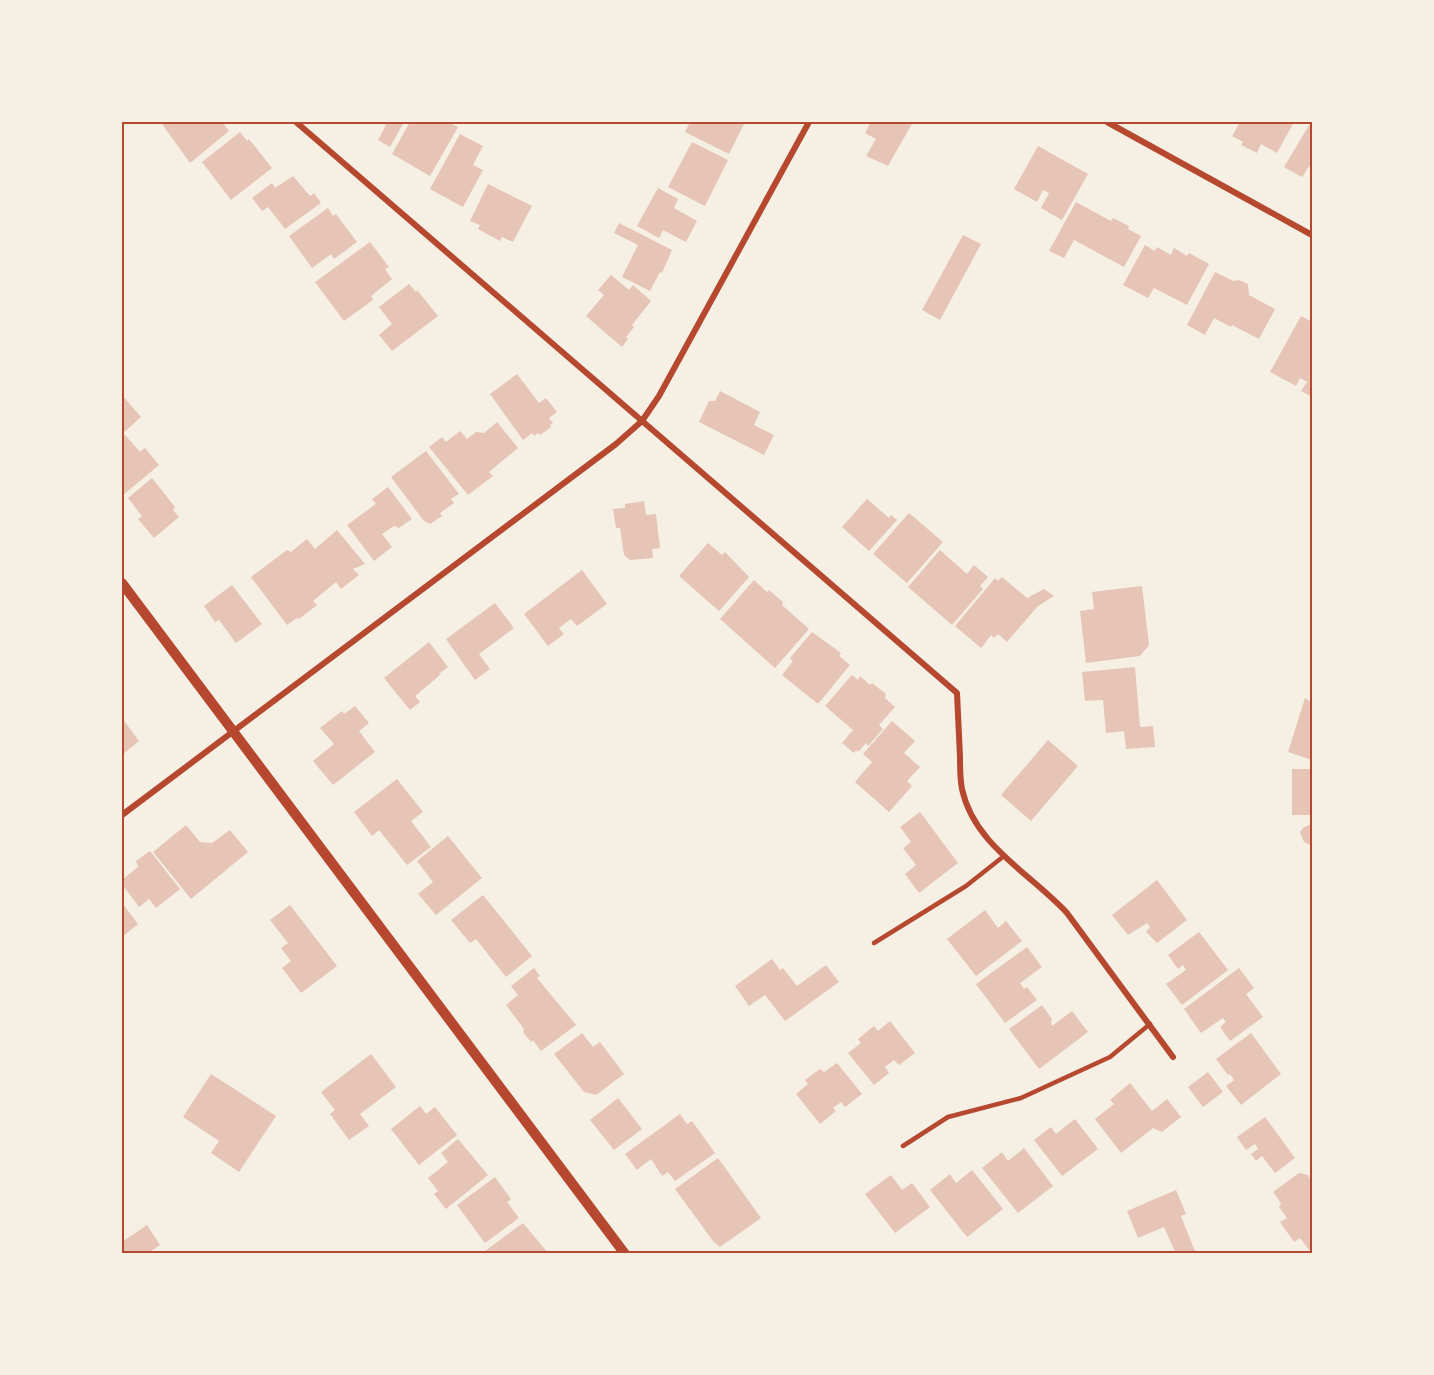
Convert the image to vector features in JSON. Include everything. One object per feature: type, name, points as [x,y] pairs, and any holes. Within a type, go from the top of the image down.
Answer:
[{"type":"street","points":[[296,122],[957,693],[961,787],[975,823],[1004,856],[1067,913],[1173,1057]]},
{"type":"street","points":[[122,815],[616,444],[642,421],[659,396],[809,122]]},
{"type":"street","points":[[1107,122],[1312,235]]},
{"type":"street","points":[[122,583],[625,1254]]},
{"type":"lane","points":[[874,943],[966,886],[1004,856]]},
{"type":"lane","points":[[903,1146],[948,1117],[1021,1098],[1110,1057],[1150,1024]]},
{"type":"building","points":[[166,122],[222,122],[229,131],[190,163],[162,124]]},
{"type":"building","points":[[378,122],[404,122],[390,147],[378,140],[386,125]]},
{"type":"building","points":[[410,122],[448,122],[458,127],[430,176],[392,154]]},
{"type":"building","points":[[690,122],[745,122],[729,154],[685,132]]},
{"type":"building","points":[[871,122],[913,122],[888,166],[866,156],[876,139],[865,133]]},
{"type":"building","points":[[1240,122],[1294,122],[1277,153],[1261,144],[1257,153],[1241,145],[1243,142],[1232,136]]},
{"type":"building","points":[[1311,122],[1312,166],[1310,165],[1302,177],[1284,167]]},
{"type":"building","points":[[240,132],[247,141],[249,139],[272,168],[231,200],[202,162]]},
{"type":"building","points":[[460,134],[483,146],[473,165],[483,170],[463,207],[430,189]]},
{"type":"building","points":[[692,142],[728,160],[705,206],[668,187]]},
{"type":"building","points":[[1038,146],[1088,174],[1062,220],[1041,208],[1049,193],[1043,190],[1037,202],[1014,189]]},
{"type":"building","points":[[293,176],[310,196],[314,193],[321,203],[285,229],[268,207],[262,211],[252,198],[272,183],[275,188]]},
{"type":"building","points":[[488,184],[532,206],[513,242],[502,237],[500,241],[478,229],[480,225],[470,221]]},
{"type":"building","points":[[658,188],[678,199],[674,208],[697,221],[686,242],[663,230],[659,238],[637,226]]},
{"type":"building","points":[[1076,202],[1111,221],[1113,218],[1129,226],[1128,229],[1141,236],[1124,267],[1074,240],[1064,258],[1049,251]]},
{"type":"building","points":[[328,208],[333,216],[336,214],[357,242],[334,259],[331,254],[312,268],[289,236]]},
{"type":"building","points":[[619,223],[672,250],[662,273],[660,272],[650,291],[622,277],[638,245],[614,233]]},
{"type":"building","points":[[963,235],[981,244],[940,320],[922,310]]},
{"type":"building","points":[[370,242],[389,267],[385,269],[392,279],[371,296],[373,300],[344,321],[315,282]]},
{"type":"building","points":[[1145,245],[1155,251],[1157,247],[1171,255],[1174,248],[1187,256],[1189,253],[1209,264],[1187,305],[1154,288],[1148,298],[1123,285]]},
{"type":"building","points":[[1215,272],[1233,281],[1239,280],[1248,284],[1249,295],[1275,309],[1259,339],[1214,318],[1205,335],[1187,325]]},
{"type":"building","points":[[611,275],[629,290],[633,285],[651,301],[632,325],[634,327],[622,347],[586,316],[604,295],[598,290]]},
{"type":"building","points":[[409,284],[416,292],[417,290],[438,316],[392,351],[379,335],[392,324],[379,307]]},
{"type":"building","points":[[1301,316],[1312,322],[1312,397],[1301,391],[1307,382],[1300,378],[1296,386],[1270,372]]},
{"type":"building","points":[[517,374],[539,403],[546,398],[557,412],[549,418],[553,423],[551,427],[540,435],[538,433],[534,436],[532,433],[523,440],[490,394]]},
{"type":"building","points":[[720,391],[760,412],[754,425],[774,435],[764,455],[699,422],[709,401],[715,401]]},
{"type":"building","points":[[122,395],[141,417],[122,434]]},
{"type":"building","points":[[497,422],[518,448],[489,472],[493,476],[468,495],[429,447],[442,437],[446,442],[460,431],[467,439],[476,432],[484,433]]},
{"type":"building","points":[[125,435],[140,452],[145,448],[159,465],[122,496],[122,438]]},
{"type":"building","points":[[426,451],[459,494],[451,499],[454,503],[440,513],[442,516],[430,524],[424,521],[391,477]]},
{"type":"building","points":[[152,478],[175,507],[173,510],[179,517],[154,538],[138,519],[142,516],[128,498]]},
{"type":"building","points":[[388,487],[412,519],[399,528],[394,526],[382,534],[392,547],[374,561],[347,525],[376,504],[372,499]]},
{"type":"building","points":[[867,499],[889,518],[891,515],[897,520],[869,551],[842,527]]},
{"type":"building","points":[[644,501],[646,515],[656,514],[660,548],[652,549],[653,558],[630,560],[624,555],[620,528],[616,528],[613,509],[625,508],[625,504]]},
{"type":"building","points":[[909,513],[943,542],[907,583],[873,554]]},
{"type":"building","points":[[337,530],[365,564],[353,569],[359,575],[341,589],[336,582],[313,601],[317,605],[287,625],[251,577],[287,550],[291,552],[307,539],[315,549]]},
{"type":"building","points":[[708,543],[722,555],[725,552],[749,577],[719,611],[679,576]]},
{"type":"building","points":[[940,550],[967,574],[974,565],[988,577],[980,586],[983,589],[952,625],[908,587]]},
{"type":"building","points":[[582,570],[607,604],[577,626],[571,619],[559,628],[564,634],[548,646],[524,614]]},
{"type":"building","points":[[1002,577],[1027,598],[1044,589],[1054,596],[1038,606],[1007,642],[998,634],[994,638],[991,635],[981,648],[955,626],[995,578],[998,581]]},
{"type":"building","points":[[754,580],[783,602],[782,605],[809,629],[775,668],[720,619]]},
{"type":"building","points":[[232,585],[262,624],[236,643],[219,620],[215,622],[204,606]]},
{"type":"building","points":[[1142,586],[1149,645],[1140,656],[1086,663],[1080,611],[1094,609],[1092,592]]},
{"type":"building","points":[[495,603],[514,628],[479,654],[490,669],[475,680],[446,639]]},
{"type":"building","points":[[812,632],[841,653],[839,656],[850,665],[818,704],[782,675],[793,661],[790,658]]},
{"type":"building","points":[[429,642],[448,667],[415,696],[420,702],[410,710],[384,678]]},
{"type":"building","points":[[1135,667],[1140,727],[1153,726],[1155,747],[1126,749],[1124,731],[1106,733],[1103,700],[1085,701],[1082,672]]},
{"type":"building","points":[[852,675],[858,680],[860,676],[870,685],[872,683],[886,694],[885,698],[895,707],[879,725],[883,729],[868,746],[866,743],[854,753],[842,743],[853,730],[825,706]]},
{"type":"building","points":[[1305,698],[1312,703],[1312,760],[1288,752]]},
{"type":"building","points":[[355,706],[369,723],[359,731],[375,752],[333,785],[313,761],[334,744],[320,728],[342,711],[344,714]]},
{"type":"building","points":[[122,718],[139,741],[122,755]]},
{"type":"building","points":[[892,721],[915,741],[904,753],[920,767],[907,781],[912,786],[889,812],[855,782],[872,762],[863,754]]},
{"type":"building","points":[[1048,740],[1078,766],[1031,821],[1001,795]]},
{"type":"building","points":[[1292,769],[1312,769],[1312,815],[1292,815]]},
{"type":"building","points":[[397,779],[423,812],[411,821],[431,847],[407,865],[379,830],[372,836],[354,812]]},
{"type":"building","points":[[920,812],[958,863],[919,893],[905,874],[916,865],[903,848],[911,842],[900,827]]},
{"type":"building","points":[[1312,824],[1312,846],[1304,842],[1300,832],[1304,827]]},
{"type":"building","points":[[186,825],[200,842],[212,843],[230,830],[248,852],[191,899],[153,852]]},
{"type":"building","points":[[448,836],[482,878],[436,915],[418,894],[433,882],[417,861]]},
{"type":"building","points":[[150,851],[180,889],[156,908],[149,899],[139,907],[122,884],[122,880],[138,867],[136,861]]},
{"type":"building","points":[[1157,880],[1187,920],[1157,943],[1146,932],[1150,927],[1147,923],[1128,935],[1112,915]]},
{"type":"building","points":[[483,895],[532,956],[506,977],[476,939],[470,943],[451,920]]},
{"type":"building","points":[[122,903],[138,924],[122,937]]},
{"type":"building","points":[[290,905],[337,966],[301,993],[282,968],[291,961],[281,948],[288,943],[270,920]]},
{"type":"building","points":[[985,910],[998,928],[1006,921],[1022,941],[976,976],[947,939]]},
{"type":"building","points":[[1199,932],[1228,970],[1182,1005],[1166,984],[1186,970],[1183,965],[1178,969],[1168,955]]},
{"type":"building","points":[[1027,947],[1042,967],[1020,983],[1024,989],[1027,987],[1037,1000],[1005,1023],[976,984]]},
{"type":"building","points":[[772,959],[780,970],[783,968],[797,986],[826,965],[839,982],[785,1021],[765,995],[749,1006],[735,986]]},
{"type":"building","points":[[534,968],[540,976],[537,978],[576,1025],[541,1051],[523,1032],[524,1029],[506,1005],[518,995],[511,986]]},
{"type":"building","points":[[1239,968],[1254,988],[1246,994],[1263,1017],[1230,1041],[1220,1027],[1226,1022],[1223,1018],[1201,1033],[1184,1009]]},
{"type":"building","points":[[1042,1005],[1052,1019],[1052,1026],[1072,1011],[1088,1032],[1039,1069],[1009,1029]]},
{"type":"building","points":[[890,1021],[915,1053],[899,1065],[894,1060],[885,1067],[889,1073],[874,1085],[848,1053],[861,1043],[858,1039],[874,1026],[878,1031]]},
{"type":"building","points":[[582,1033],[593,1047],[600,1042],[624,1074],[596,1095],[584,1092],[554,1054]]},
{"type":"building","points":[[1251,1033],[1281,1074],[1241,1105],[1226,1086],[1234,1080],[1216,1059]]},
{"type":"building","points":[[371,1054],[396,1087],[360,1114],[369,1126],[349,1140],[330,1114],[335,1110],[321,1092]]},
{"type":"building","points":[[837,1063],[862,1094],[845,1107],[841,1102],[833,1108],[836,1111],[820,1124],[796,1094],[808,1084],[805,1080],[820,1069],[824,1072]]},
{"type":"building","points":[[1208,1072],[1223,1092],[1203,1107],[1188,1087]]},
{"type":"building","points":[[211,1074],[276,1116],[239,1172],[211,1153],[219,1141],[183,1117]]},
{"type":"building","points":[[1130,1083],[1152,1111],[1167,1099],[1181,1117],[1162,1132],[1153,1128],[1121,1153],[1095,1119],[1114,1104],[1110,1100]]},
{"type":"building","points":[[618,1098],[642,1129],[614,1150],[590,1120]]},
{"type":"building","points":[[420,1106],[426,1114],[435,1107],[457,1135],[419,1165],[391,1129]]},
{"type":"building","points":[[680,1114],[687,1124],[692,1121],[715,1153],[675,1181],[668,1172],[662,1176],[651,1159],[637,1170],[625,1154]]},
{"type":"building","points":[[1265,1117],[1295,1158],[1275,1173],[1262,1156],[1256,1161],[1251,1154],[1258,1149],[1255,1144],[1246,1150],[1237,1137]]},
{"type":"building","points":[[1075,1119],[1098,1149],[1062,1176],[1034,1140],[1051,1127],[1056,1134]]},
{"type":"building","points":[[458,1139],[488,1175],[446,1209],[434,1194],[438,1191],[428,1178],[448,1162],[441,1153]]},
{"type":"building","points":[[1024,1148],[1053,1186],[1018,1213],[982,1168],[1002,1152],[1008,1161]]},
{"type":"building","points":[[718,1158],[761,1218],[720,1247],[713,1241],[675,1189]]},
{"type":"building","points":[[972,1170],[1003,1209],[967,1237],[930,1190],[950,1174],[956,1183]]},
{"type":"building","points":[[1299,1173],[1308,1175],[1312,1184],[1312,1247],[1309,1250],[1300,1238],[1294,1242],[1280,1222],[1287,1218],[1279,1207],[1281,1203],[1273,1192]]},
{"type":"building","points":[[891,1175],[902,1190],[912,1183],[930,1207],[895,1233],[865,1194]]},
{"type":"building","points":[[495,1177],[511,1199],[507,1202],[519,1218],[485,1243],[457,1205]]},
{"type":"building","points":[[1176,1190],[1186,1214],[1181,1216],[1196,1254],[1176,1254],[1164,1227],[1138,1238],[1127,1211]]},
{"type":"building","points":[[523,1223],[549,1254],[481,1254]]},
{"type":"building","points":[[147,1225],[160,1245],[147,1254],[122,1254],[122,1242]]}]
